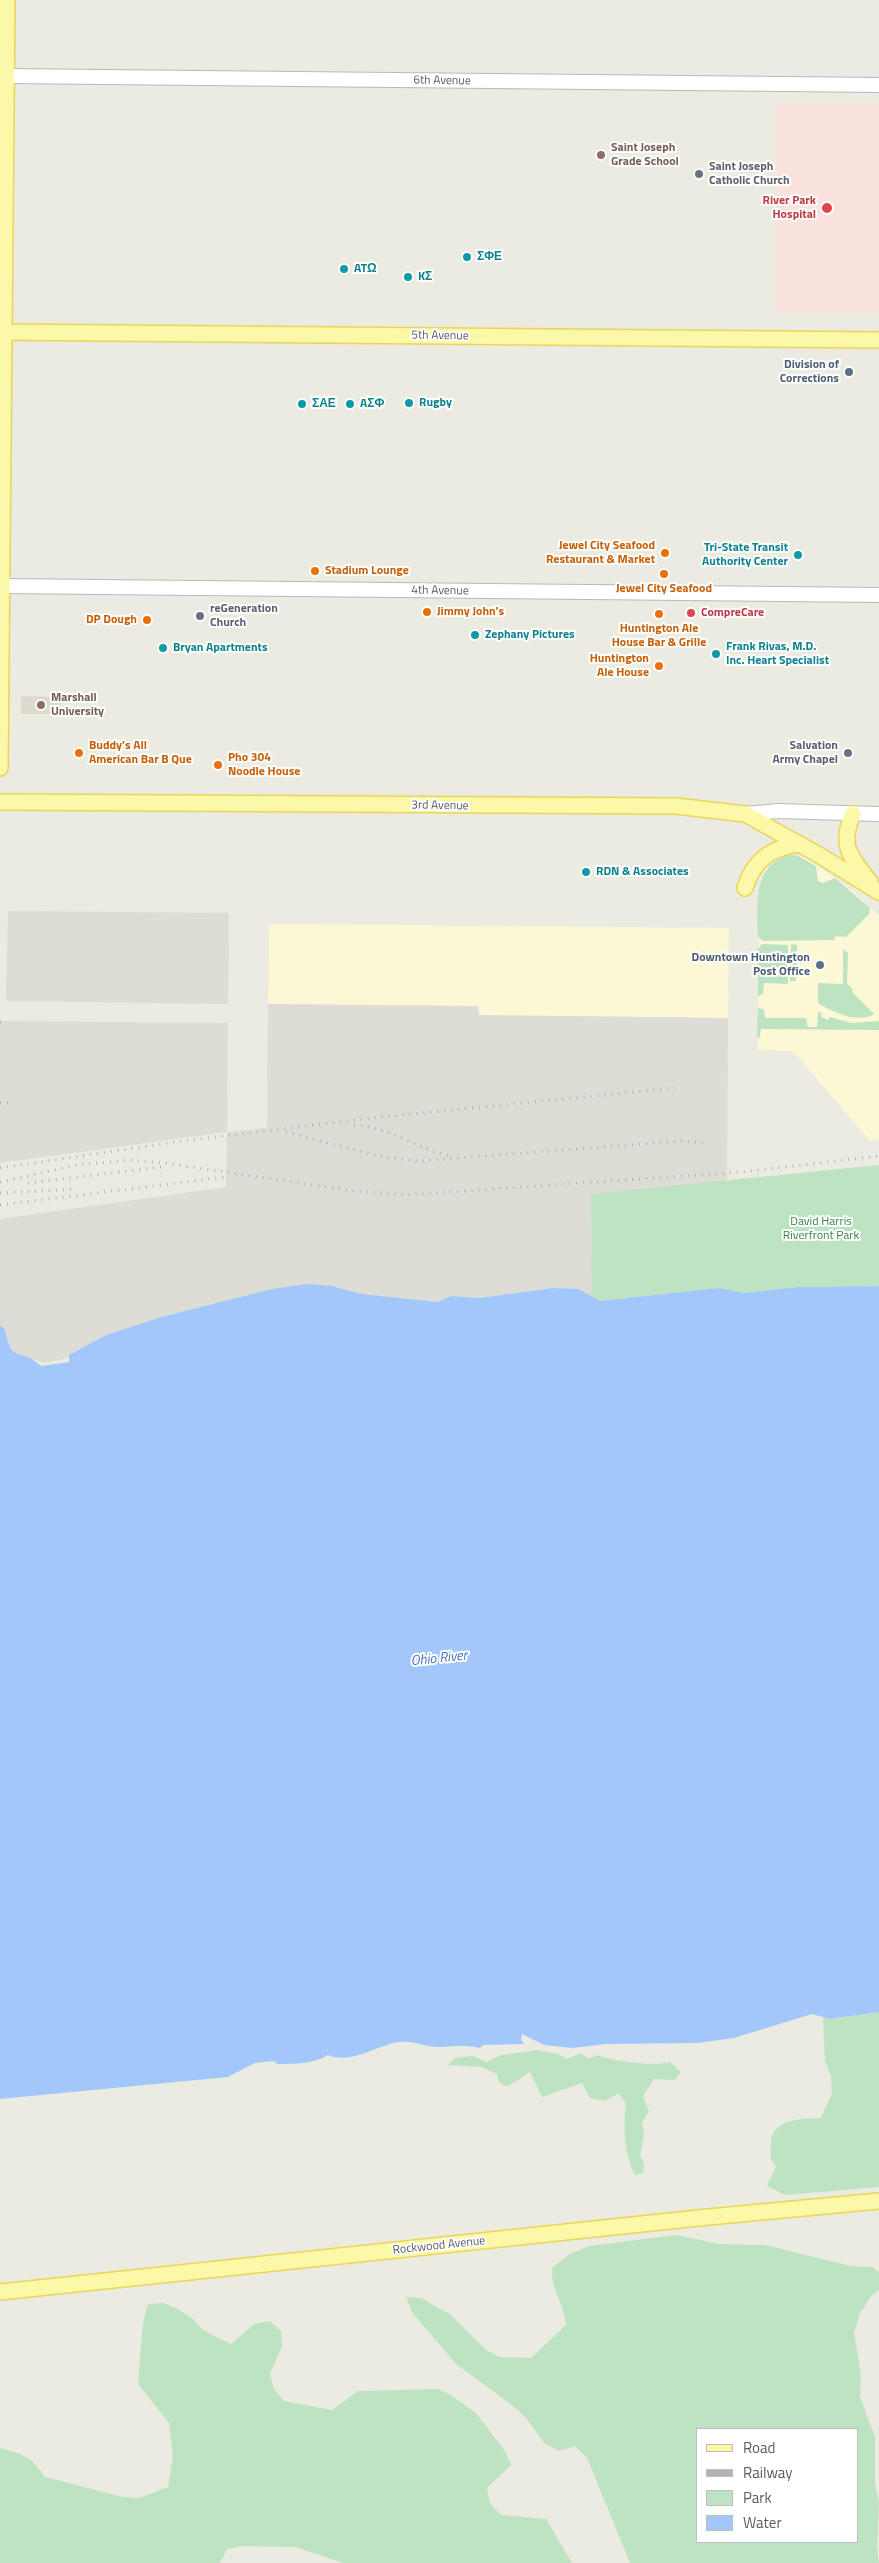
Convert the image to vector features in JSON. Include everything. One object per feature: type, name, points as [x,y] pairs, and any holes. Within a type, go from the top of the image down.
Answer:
[{"type":"main road","points":[[0,768],[2,332],[7,0]]},
{"type":"main road","name":"5th Avenue","points":[[2,332],[879,340]]},
{"type":"main road","name":"3rd Avenue","points":[[0,802],[676,806],[745,814]]},
{"type":"main road","points":[[745,814],[800,844],[876,890]]},
{"type":"main road","points":[[853,814],[847,832],[847,851],[876,890]]},
{"type":"main road","points":[[745,888],[752,870],[766,855],[783,847],[800,844]]},
{"type":"main road","name":"Rockwood Avenue","points":[[0,2292],[698,2218],[879,2201]]},
{"type":"street","name":"6th Avenue","points":[[6,76],[879,85]]},
{"type":"street","name":"4th Avenue","points":[[2,586],[879,594]]},
{"type":"street","name":"3rd Avenue","points":[[745,814],[778,811],[879,814]]},
{"type":"shaded area","name":"River Park Hospital","points":[[776,103],[879,104],[879,313],[775,312]]},
{"type":"shaded area","name":"Marshall University","points":[[21,696],[61,697],[61,714],[21,714]]},
{"type":"shaded area","points":[[785,856],[800,856],[817,865],[849,888],[879,916],[879,1139],[870,1141],[793,1051],[758,1050],[760,880],[767,866]]},
{"type":"shaded area","points":[[8,911],[229,913],[228,1004],[6,1001]]},
{"type":"shaded area","points":[[269,924],[729,928],[728,1018],[478,1015],[478,1006],[268,1004]]},
{"type":"shaded area","points":[[268,1004],[478,1006],[479,1015],[728,1018],[727,1182],[592,1194],[592,1297],[579,1289],[553,1288],[479,1298],[451,1296],[438,1302],[362,1294],[332,1286],[272,1289],[161,1317],[106,1335],[63,1359],[45,1363],[16,1354],[9,1348],[5,1330],[0,1325],[0,1219],[226,1187],[227,1132],[267,1128]]},
{"type":"shaded area","points":[[0,1021],[228,1023],[227,1132],[0,1163]]},
{"type":"green space","points":[[790,855],[798,856],[816,866],[818,881],[823,883],[835,878],[870,908],[869,914],[846,937],[835,936],[835,940],[763,941],[758,937],[759,888],[763,877],[777,860]]},
{"type":"green space","points":[[762,944],[788,945],[788,984],[764,983],[763,994],[758,996],[758,949]]},
{"type":"green space","points":[[791,944],[797,945],[796,981],[790,981]]},
{"type":"green space","points":[[843,949],[848,953],[847,983],[853,990],[852,992],[874,1014],[868,1017],[845,1016],[818,1003],[818,983],[843,984]]},
{"type":"green space","points":[[758,1008],[764,1009],[765,1018],[806,1018],[808,1027],[817,1027],[818,1011],[822,1014],[821,1017],[828,1020],[830,1017],[851,1023],[879,1021],[879,1030],[761,1029],[760,1037],[757,1038]]},
{"type":"green space","name":"David Harris Riverfront Park","points":[[879,1165],[879,1286],[798,1287],[745,1293],[718,1288],[600,1301],[592,1297],[591,1194]]},
{"type":"green space","points":[[879,2012],[879,2187],[785,2195],[767,2186],[776,2166],[771,2160],[771,2138],[775,2130],[793,2121],[821,2118],[832,2093],[831,2076],[825,2061],[823,2017],[830,2019]]},
{"type":"green space","points":[[537,2050],[558,2054],[567,2059],[581,2053],[589,2059],[597,2055],[634,2063],[654,2064],[670,2062],[681,2072],[675,2080],[654,2079],[643,2096],[649,2111],[642,2122],[644,2135],[640,2156],[644,2163],[643,2173],[635,2175],[631,2167],[625,2131],[626,2104],[619,2093],[605,2101],[590,2098],[582,2083],[542,2097],[530,2072],[507,2087],[499,2082],[497,2074],[481,2067],[448,2065],[455,2058],[473,2056],[486,2062],[501,2055]]},
{"type":"green space","points":[[676,2235],[719,2244],[765,2245],[851,2266],[872,2267],[879,2272],[879,2290],[872,2295],[860,2313],[854,2333],[861,2375],[860,2397],[875,2437],[875,2483],[879,2503],[877,2547],[879,2563],[630,2563],[587,2458],[575,2446],[559,2451],[545,2444],[526,2418],[513,2406],[456,2364],[412,2312],[406,2297],[421,2298],[451,2315],[485,2349],[499,2357],[531,2358],[566,2325],[563,2309],[553,2282],[552,2268],[570,2254],[589,2246]]},
{"type":"green space","points":[[164,2303],[192,2318],[203,2330],[231,2344],[254,2324],[270,2321],[281,2331],[282,2346],[270,2374],[274,2389],[284,2401],[332,2410],[358,2391],[438,2389],[451,2395],[476,2413],[505,2451],[511,2465],[487,2488],[490,2503],[501,2515],[546,2519],[572,2563],[343,2563],[295,2547],[243,2546],[227,2549],[220,2563],[0,2563],[0,2448],[26,2457],[36,2465],[45,2477],[123,2497],[139,2498],[168,2487],[173,2456],[169,2423],[138,2384],[145,2313],[148,2304]]},
{"type":"water","name":"Ohio River","points":[[307,1284],[332,1286],[362,1294],[438,1302],[451,1296],[479,1298],[553,1288],[579,1289],[600,1301],[718,1288],[745,1293],[798,1287],[879,1286],[879,2012],[830,2019],[812,2014],[734,2038],[698,2043],[606,2044],[572,2048],[544,2045],[522,2034],[521,2039],[524,2044],[483,2045],[480,2048],[466,2046],[437,2047],[399,2042],[346,2058],[328,2055],[304,2063],[277,2064],[274,2061],[255,2063],[228,2077],[0,2099],[0,1325],[5,1330],[14,1352],[34,1360],[41,1366],[69,1362],[69,1355],[106,1335],[161,1317],[272,1289]]},
{"type":"railway","points":[[0,1168],[175,1142],[380,1117],[675,1088]]},
{"type":"railway","points":[[0,1103],[14,1103]]},
{"type":"railway","points":[[354,1125],[379,1130],[451,1156]]},
{"type":"railway","points":[[286,1132],[383,1157],[418,1161],[681,1141],[705,1143]]},
{"type":"railway","points":[[0,1182],[77,1165],[130,1160],[164,1163],[354,1191],[405,1195],[742,1172],[879,1156]]},
{"type":"railway","points":[[28,1183],[162,1167]]},
{"type":"railway","points":[[0,1205],[226,1177]]},
{"type":"railway","points":[[0,1193],[75,1189]]},
{"type":"place","name":"Saint Joseph Grade School","points":[[601,155]]},
{"type":"place","name":"Saint Joseph Catholic Church","points":[[699,174]]},
{"type":"place","name":"River Park Hospital","points":[[827,208]]},
{"type":"place","name":"ΣΦΕ","points":[[467,257]]},
{"type":"place","name":"ATΩ","points":[[344,269]]},
{"type":"place","name":"KΣ","points":[[408,277]]},
{"type":"place","name":"Division of Corrections","points":[[849,372]]},
{"type":"place","name":"Rugby","points":[[409,403]]},
{"type":"place","name":"ΣΑΕ","points":[[302,404]]},
{"type":"place","name":"AΣΦ","points":[[350,404]]},
{"type":"place","name":"Jewel City Seafood Restaurant & Market","points":[[665,553]]},
{"type":"place","name":"Tri-State Transit Authority Center","points":[[798,555]]},
{"type":"place","name":"Stadium Lounge","points":[[315,571]]},
{"type":"place","name":"Jewel City Seafood","points":[[664,574]]},
{"type":"place","name":"Jimmy John's","points":[[427,612]]},
{"type":"place","name":"CompreCare","points":[[691,613]]},
{"type":"place","name":"Huntington Ale House Bar & Grille","points":[[659,614]]},
{"type":"place","name":"reGeneration Church","points":[[200,616]]},
{"type":"place","name":"DP Dough","points":[[147,620]]},
{"type":"place","name":"Zephany Pictures","points":[[475,635]]},
{"type":"place","name":"Bryan Apartments","points":[[163,648]]},
{"type":"place","name":"Frank Rivas, M.D. Inc. Heart Specialist","points":[[716,654]]},
{"type":"place","name":"Huntington Ale House","points":[[659,666]]},
{"type":"place","name":"Marshall University","points":[[41,705]]},
{"type":"place","name":"Buddy's All American Bar B Que","points":[[79,753]]},
{"type":"place","name":"Salvation Army Chapel","points":[[848,753]]},
{"type":"place","name":"Pho 304 Noodle House","points":[[218,765]]},
{"type":"place","name":"RDN & Associates","points":[[586,872]]},
{"type":"place","name":"Downtown Huntington Post Office","points":[[820,965]]}]
